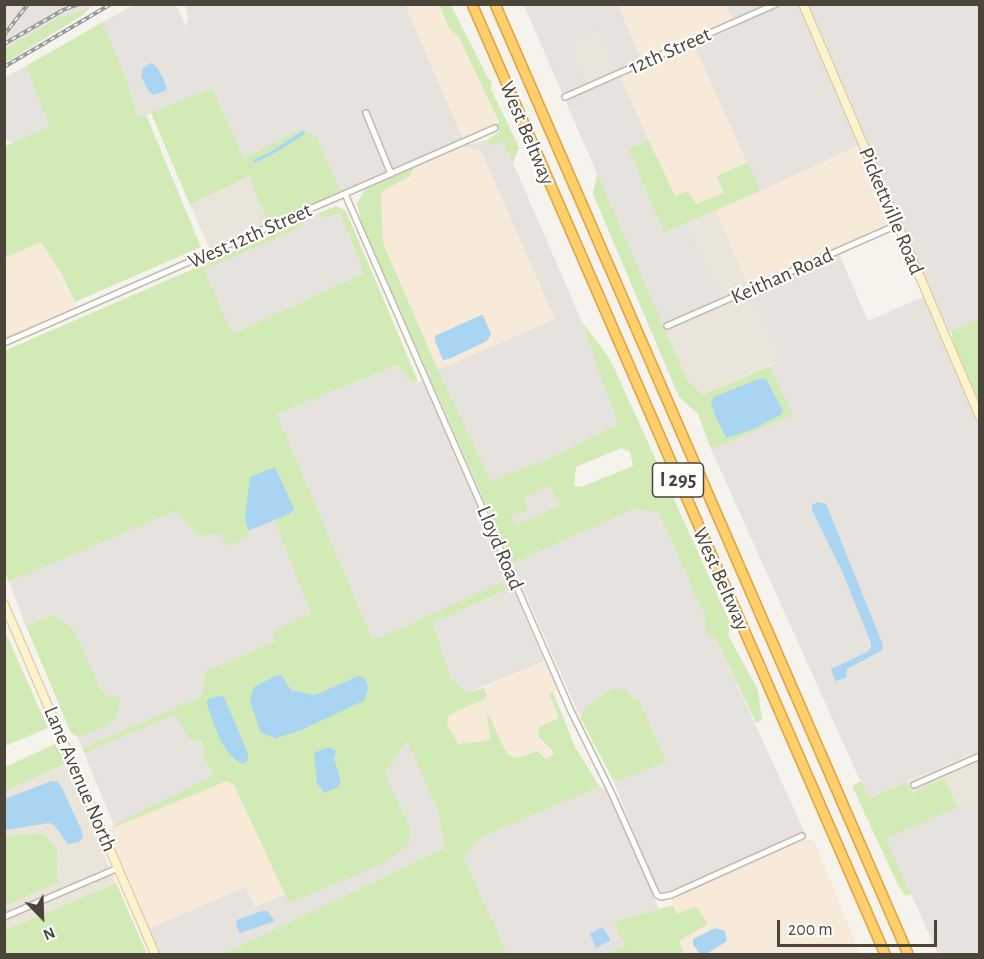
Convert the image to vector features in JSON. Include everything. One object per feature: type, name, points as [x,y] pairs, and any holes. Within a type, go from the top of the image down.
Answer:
[{"type":"highway","name":"West Beltway","points":[[472,4],[885,954]]},
{"type":"highway","name":"West Beltway","points":[[495,4],[908,954]]},
{"type":"street","name":"12th Street","points":[[565,97],[776,4]]},
{"type":"street","name":"Pickettville Road","points":[[803,4],[980,417]]},
{"type":"street","points":[[366,113],[391,174]]},
{"type":"street","name":"West 12th Street","points":[[4,343],[495,128]]},
{"type":"street","name":"Lloyd Road","points":[[345,194],[571,711],[612,794],[653,889],[661,897],[671,896],[802,836]]},
{"type":"street","name":"Keithan Road","points":[[668,326],[897,225]]},
{"type":"street","name":"Lane Avenue North","points":[[4,604],[155,954]]},
{"type":"street","points":[[914,785],[980,756]]},
{"type":"street","points":[[4,917],[118,868]]},
{"type":"shaded area","points":[[4,5],[92,5],[58,18],[5,49]]},
{"type":"shaded area","points":[[134,5],[176,5],[186,26],[188,18],[185,5],[405,5],[463,139],[341,192],[316,136],[300,129],[244,158],[212,88],[138,119],[129,86],[103,22]]},
{"type":"shaded area","points":[[405,5],[439,5],[450,30],[458,36],[499,123],[463,139]]},
{"type":"shaded area","points":[[524,5],[618,5],[644,66],[620,76],[649,141],[628,148],[664,233],[686,224],[721,299],[663,326]],"holes":[[[598,31],[616,72],[588,85],[570,44]]]},
{"type":"shaded area","points":[[618,5],[726,5],[736,27],[694,45],[748,162],[716,175],[725,193],[696,204],[674,196],[620,76],[643,65]]},
{"type":"shaded area","points":[[726,5],[799,5],[859,145],[760,191],[694,45],[736,27]]},
{"type":"shaded area","points":[[806,5],[979,5],[979,319],[946,333]]},
{"type":"shaded area","points":[[599,31],[616,73],[588,85],[570,44]]},
{"type":"shaded area","points":[[26,66],[51,127],[13,143],[5,139],[4,78]]},
{"type":"shaded area","points":[[487,140],[491,145],[502,141],[513,163],[582,322],[619,424],[549,459],[491,482],[438,370],[555,319],[481,151],[462,146]]},
{"type":"shaded area","points":[[859,145],[896,228],[751,293],[716,210]]},
{"type":"shaded area","points":[[462,146],[481,151],[555,319],[438,370],[383,243],[381,192],[410,176],[414,167]],"holes":[[[481,315],[487,341],[444,360],[436,336]]]},
{"type":"shaded area","points":[[249,176],[268,224],[210,250],[190,205]]},
{"type":"shaded area","points":[[716,210],[780,360],[703,395],[687,380],[663,326],[720,299],[686,224]]},
{"type":"shaded area","points":[[319,213],[322,218],[340,214],[364,273],[233,334],[204,270],[301,227],[299,223]]},
{"type":"shaded area","points":[[41,242],[61,273],[77,309],[5,340],[4,258]]},
{"type":"shaded area","points":[[839,254],[868,321],[925,296],[979,424],[979,751],[868,798],[711,449],[792,415],[769,366],[780,360],[751,293]]},
{"type":"shaded area","points":[[399,365],[412,384],[424,381],[544,661],[468,693],[452,680],[433,623],[505,591],[382,637],[372,638],[277,414]]},
{"type":"shaded area","points":[[550,486],[560,505],[517,525],[511,517],[528,510],[525,497]]},
{"type":"shaded area","points":[[634,509],[659,513],[705,617],[706,634],[716,639],[805,833],[666,894],[660,893],[655,887],[614,782],[666,761],[582,711],[581,719],[512,564]]},
{"type":"shaded area","points":[[176,511],[198,536],[221,533],[249,536],[248,531],[274,519],[312,613],[274,631],[276,641],[206,671],[201,697],[82,748],[78,737],[106,727],[103,694],[73,628],[52,615],[26,626],[9,582]]},
{"type":"shaded area","points":[[544,661],[558,690],[549,695],[559,718],[538,736],[555,753],[545,759],[537,751],[517,758],[507,754],[488,714],[490,740],[458,744],[447,724],[449,715],[487,698],[484,688]]},
{"type":"shaded area","points":[[175,715],[189,739],[200,741],[205,753],[203,758],[214,776],[114,825],[84,753]]},
{"type":"shaded area","points":[[407,739],[438,811],[445,848],[223,954],[159,954],[148,929],[245,887],[255,907],[285,894],[289,903],[410,827],[385,774]]},
{"type":"shaded area","points":[[979,751],[979,797],[958,807],[944,778],[913,793],[908,782]]},
{"type":"shaded area","points":[[67,763],[116,883],[5,930],[5,906],[58,881],[57,848],[42,833],[5,836],[4,791]]},
{"type":"shaded area","points":[[227,781],[234,785],[285,894],[255,907],[245,887],[148,929],[106,830]]},
{"type":"shaded area","points":[[600,787],[607,790],[659,909],[613,922],[625,945],[606,954],[508,954],[463,857],[483,836]]},
{"type":"shaded area","points":[[979,797],[979,954],[938,954],[886,839]]},
{"type":"shaded area","points":[[803,838],[814,841],[860,954],[684,954],[679,941],[708,924],[677,914],[671,899]]},
{"type":"green space","points":[[439,5],[451,5],[492,82],[491,89],[519,147],[513,163],[502,141],[491,146],[487,140],[500,131],[497,124],[499,122],[458,36],[450,30]]},
{"type":"green space","points":[[91,7],[83,15],[5,63],[5,49],[58,18]]},
{"type":"green space","points":[[103,22],[129,86],[138,118],[146,115],[201,247],[75,302],[61,273],[41,242],[5,258],[5,146],[50,127],[26,66]]},
{"type":"green space","points":[[212,88],[244,158],[300,129],[316,136],[341,192],[268,224],[249,176],[190,205],[151,113]],"holes":[[[302,131],[306,133],[270,156],[254,163],[253,160]]]},
{"type":"green space","points":[[649,141],[675,196],[688,191],[696,204],[724,193],[716,176],[748,162],[760,191],[664,233],[628,148]]},
{"type":"green space","points":[[414,167],[410,176],[381,192],[383,243],[438,370],[491,481],[549,459],[618,424],[582,322],[610,359],[731,625],[728,635],[758,690],[762,720],[756,723],[716,639],[706,635],[705,617],[659,513],[634,509],[512,564],[361,222],[357,203],[365,190]],"holes":[[[621,448],[630,452],[633,466],[581,487],[574,486],[576,467]],[[550,486],[560,505],[517,525],[511,517],[528,510],[525,497]]]},
{"type":"green space","points":[[597,173],[687,380],[703,395],[769,366],[793,415],[711,449],[698,414],[679,397],[593,194]]},
{"type":"green space","points":[[336,206],[346,211],[418,381],[412,384],[398,365],[277,414],[372,638],[382,637],[502,582],[506,590],[433,623],[452,680],[468,693],[484,688],[487,698],[449,715],[447,724],[458,744],[490,740],[487,712],[507,754],[517,758],[537,751],[546,759],[555,753],[538,736],[539,727],[559,718],[549,694],[553,692],[575,747],[600,787],[483,836],[463,857],[508,954],[223,954],[445,848],[438,811],[407,740],[385,774],[410,827],[409,844],[383,864],[289,903],[234,785],[227,781],[112,828],[214,775],[203,758],[205,753],[201,741],[189,739],[175,715],[84,753],[82,748],[201,697],[206,671],[276,641],[273,631],[311,613],[274,519],[289,514],[245,519],[249,536],[227,546],[221,533],[198,536],[176,511],[9,582],[4,572],[4,351],[299,223],[302,227],[204,270],[233,334],[364,273],[340,214],[321,218],[319,213]],"holes":[[[358,676],[261,733],[291,690],[315,695]]]},
{"type":"green space","points":[[979,319],[979,405],[954,348],[951,331]]},
{"type":"green space","points":[[52,615],[73,628],[103,694],[120,698],[117,717],[106,727],[78,737],[71,733],[26,626]]},
{"type":"green space","points":[[4,629],[48,728],[5,746],[4,746]]},
{"type":"green space","points":[[626,688],[631,697],[639,700],[666,762],[614,782],[581,719],[582,711],[609,691]]},
{"type":"green space","points":[[55,744],[67,763],[5,791],[5,767]]},
{"type":"green space","points":[[944,778],[958,807],[886,839],[911,894],[906,896],[899,887],[852,786],[861,781],[869,798],[907,782],[913,793]]},
{"type":"green space","points":[[42,833],[57,848],[58,882],[5,906],[5,836]]},
{"type":"green space","points":[[116,883],[147,954],[5,954],[5,930]]},
{"type":"green space","points":[[673,905],[677,914],[696,906],[708,924],[679,941],[684,954],[606,954],[625,945],[613,922]]},
{"type":"water","points":[[151,63],[157,68],[167,90],[153,95],[141,76],[143,68]]},
{"type":"water","points":[[305,131],[305,134],[270,156],[254,163],[253,160]]},
{"type":"water","points":[[481,315],[491,334],[487,341],[443,360],[435,336]]},
{"type":"water","points":[[761,378],[766,379],[783,411],[780,415],[751,430],[726,438],[711,402],[714,397]]},
{"type":"water","points":[[275,467],[294,509],[289,514],[248,531],[245,519],[250,477]]},
{"type":"water","points":[[818,502],[826,504],[883,645],[882,650],[847,669],[846,678],[835,681],[831,669],[867,652],[871,648],[871,643],[842,571],[812,510],[812,505]]},
{"type":"water","points":[[281,675],[291,690],[315,695],[358,676],[366,679],[368,688],[365,700],[299,731],[276,738],[261,733],[250,701],[254,687]]},
{"type":"water","points":[[217,696],[224,697],[248,754],[248,760],[243,764],[229,753],[216,730],[207,700]]},
{"type":"water","points":[[329,747],[336,751],[334,759],[341,782],[338,787],[324,793],[317,783],[314,753]]},
{"type":"water","points":[[52,781],[58,782],[62,788],[82,832],[83,837],[79,842],[68,844],[55,826],[49,823],[5,830],[5,799]]},
{"type":"water","points":[[267,911],[275,921],[240,933],[236,925],[237,920]]},
{"type":"water","points":[[602,927],[611,940],[596,948],[590,934]]},
{"type":"water","points":[[715,928],[725,931],[727,941],[708,953],[699,953],[693,945],[693,939]]},
{"type":"railway","points":[[4,35],[28,4]]},
{"type":"railway","points":[[4,44],[63,10],[79,4]]},
{"type":"railway","points":[[4,67],[111,4]]}]
